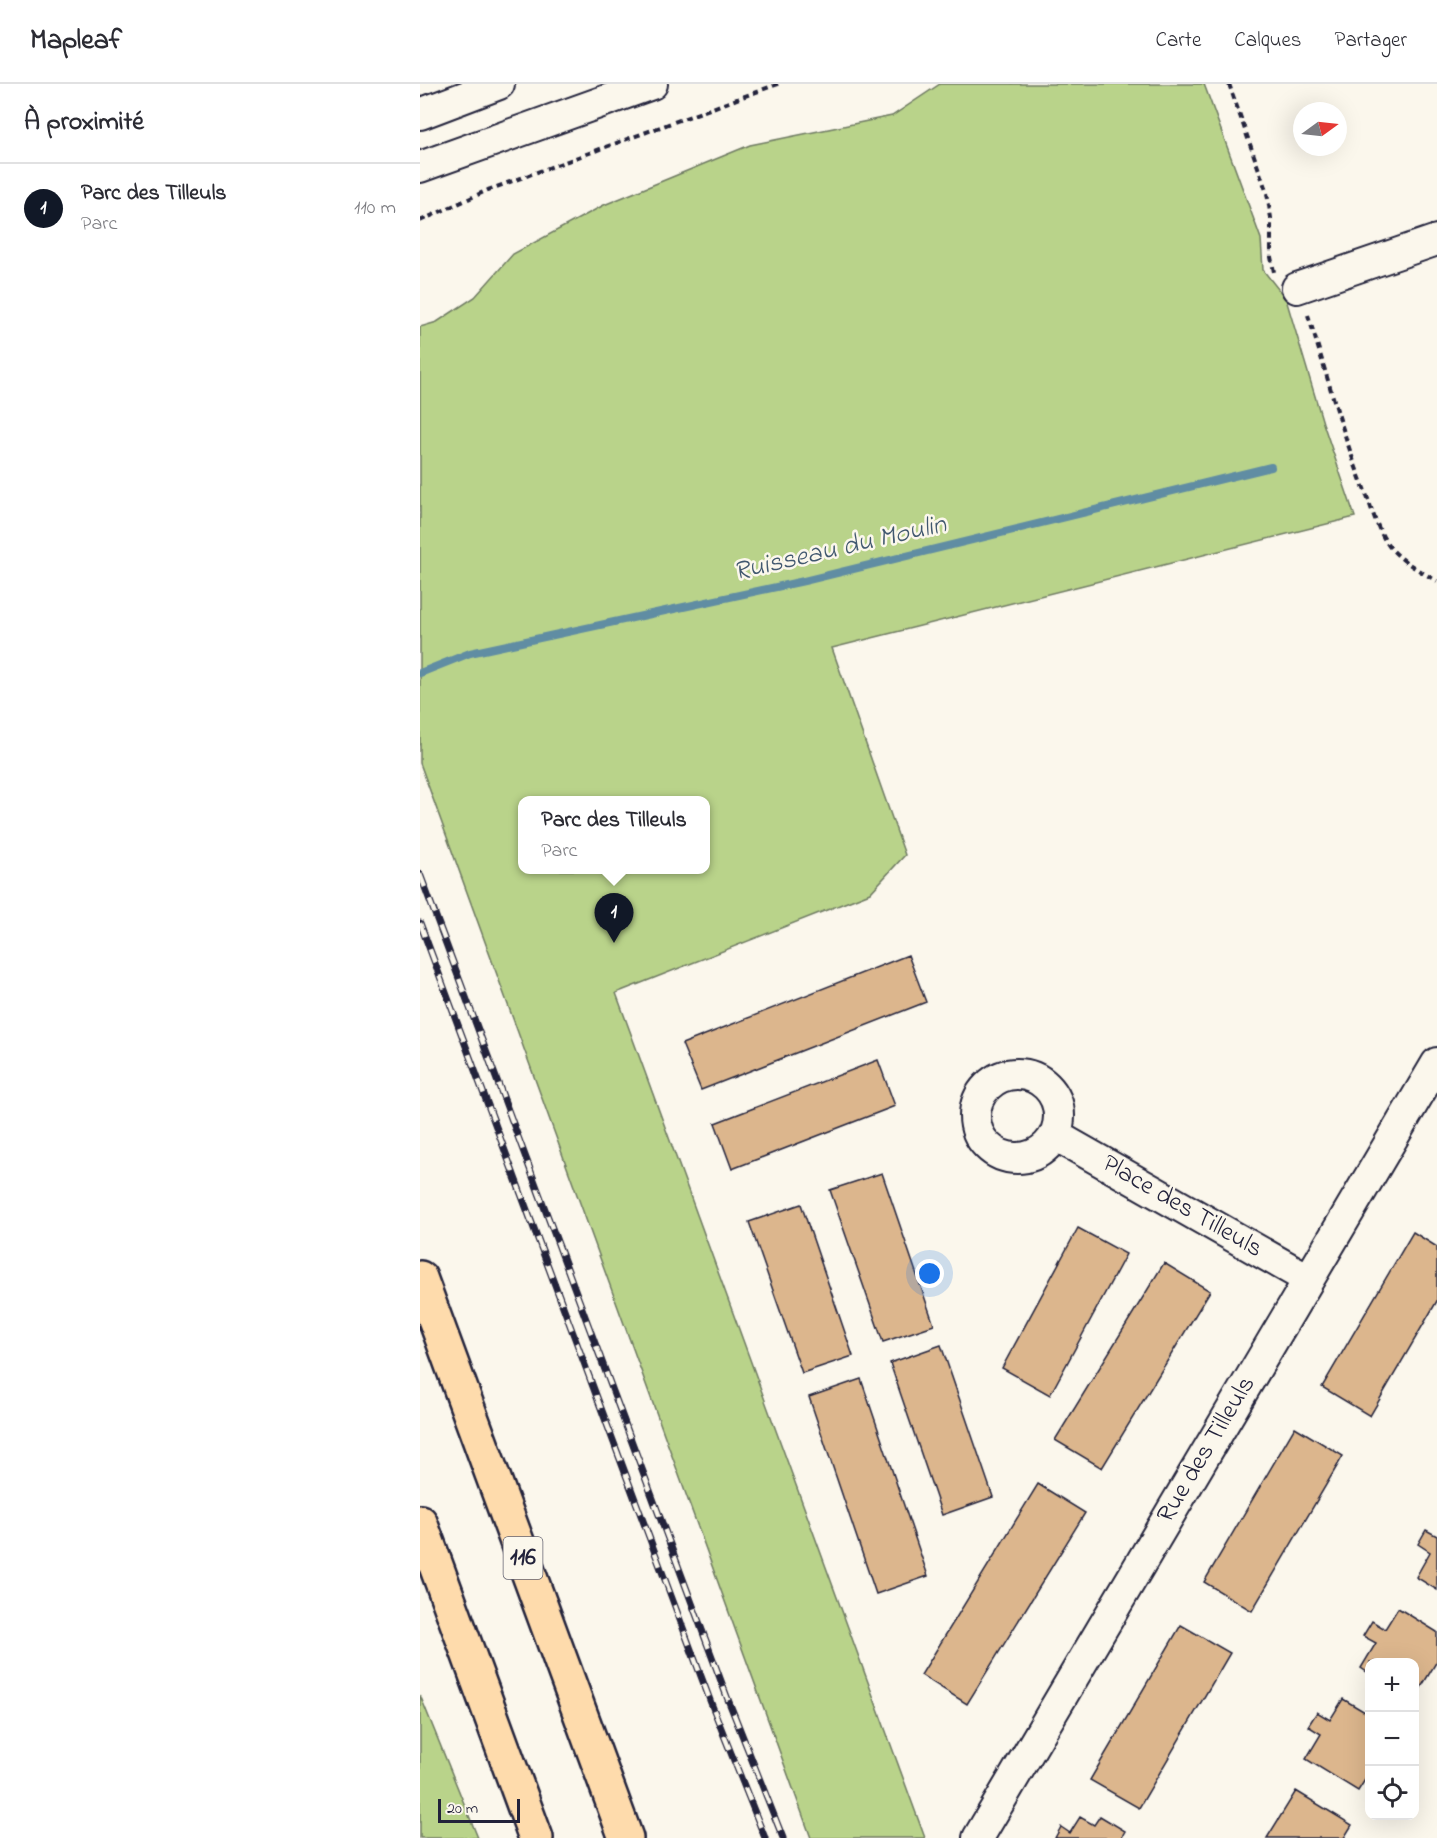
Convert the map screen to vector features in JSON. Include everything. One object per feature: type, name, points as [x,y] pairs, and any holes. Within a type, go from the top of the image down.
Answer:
[{"type":"main road","name":"116","points":[[420,1278],[626,1838]]},
{"type":"main road","points":[[420,1522],[537,1838]]},
{"type":"street","points":[[420,114],[500,84]]},
{"type":"street","points":[[420,167],[652,84]]},
{"type":"street","points":[[1297,288],[1437,240]]},
{"type":"street","name":"Rue des Tilleuls","points":[[978,1838],[1437,1063]]},
{"type":"street","name":"Place des Tilleuls","points":[[1055,1135],[1308,1279]]},
{"type":"path","points":[[420,221],[488,190],[778,84]]},
{"type":"path","points":[[1229,84],[1267,193],[1271,218],[1272,268],[1280,280],[1297,288],[1304,301],[1358,475],[1382,535],[1404,562],[1437,581]]},
{"type":"green space","points":[[940,84],[1204,84],[1261,239],[1263,270],[1286,299],[1323,423],[1355,517],[832,648],[905,855],[870,893],[616,993],[925,1838],[811,1838],[420,763],[420,327],[437,322],[475,297],[513,254],[604,205],[750,145],[892,116]]},
{"type":"green space","points":[[420,1695],[478,1838],[420,1838]]},
{"type":"building","points":[[908,955],[926,1002],[701,1090],[682,1044]]},
{"type":"building","points":[[878,1060],[895,1106],[732,1169],[715,1123]]},
{"type":"building","points":[[882,1173],[934,1325],[883,1342],[830,1190]]},
{"type":"building","points":[[801,1204],[853,1356],[802,1373],[749,1222]]},
{"type":"building","points":[[1078,1228],[1126,1254],[1050,1395],[1002,1368]]},
{"type":"building","points":[[1413,1232],[1437,1247],[1437,1301],[1370,1416],[1322,1387]]},
{"type":"building","points":[[1164,1263],[1210,1291],[1102,1468],[1055,1440]]},
{"type":"building","points":[[941,1345],[993,1497],[942,1515],[890,1363]]},
{"type":"building","points":[[861,1379],[928,1576],[876,1594],[809,1397]]},
{"type":"building","points":[[1295,1427],[1343,1456],[1252,1611],[1204,1582]]},
{"type":"building","points":[[1038,1484],[1085,1513],[967,1704],[921,1675]]},
{"type":"building","points":[[1426,1530],[1437,1536],[1437,1590],[1416,1577],[1430,1552],[1418,1544]]},
{"type":"building","points":[[1398,1608],[1437,1632],[1437,1661],[1419,1691],[1419,1658],[1367,1658],[1376,1643],[1363,1636],[1372,1621],[1385,1629]]},
{"type":"building","points":[[1181,1625],[1230,1653],[1139,1808],[1090,1780]]},
{"type":"building","points":[[1343,1699],[1365,1712],[1365,1780],[1358,1791],[1306,1759],[1321,1734],[1308,1726],[1317,1712],[1330,1720]]},
{"type":"building","points":[[1296,1791],[1352,1825],[1344,1838],[1267,1838]]},
{"type":"building","points":[[1100,1816],[1125,1831],[1121,1838],[1055,1838],[1061,1827],[1070,1833],[1080,1817],[1094,1825]]},
{"type":"waterway","name":"Ruisseau du Moulin","points":[[420,673],[470,653],[804,581],[1271,467]]},
{"type":"railway","points":[[420,874],[727,1697],[783,1838]]},
{"type":"railway","points":[[420,923],[711,1703],[765,1838]]},
{"type":"place","name":"Parc des Tilleuls","points":[[614,943]]}]
